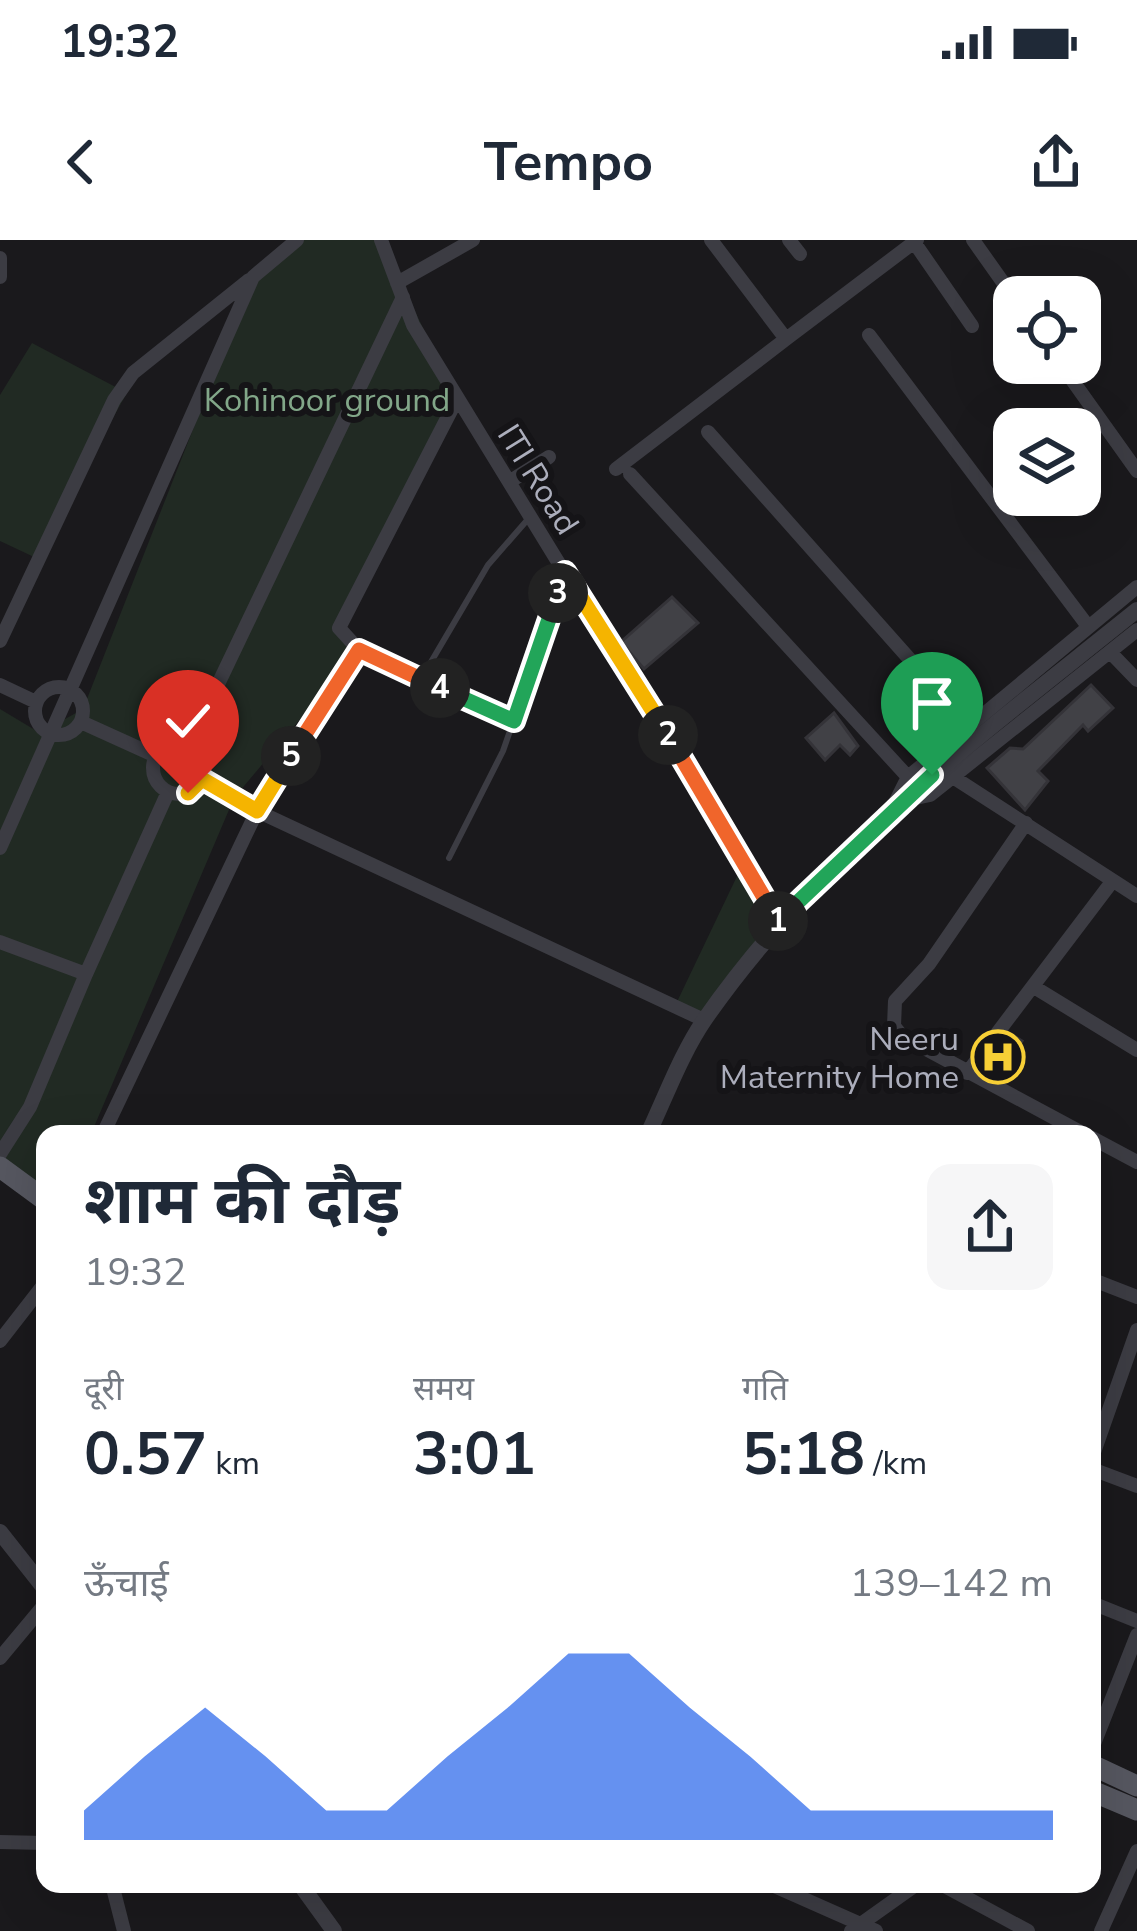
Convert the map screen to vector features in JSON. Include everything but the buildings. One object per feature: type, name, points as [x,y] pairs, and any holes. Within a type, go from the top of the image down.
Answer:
[{"type":"main road","points":[[0,1167],[36,1193]]},
{"type":"main road","points":[[1101,1770],[1137,1786]]},
{"type":"main road","points":[[1101,1795],[1137,1810]]},
{"type":"street","points":[[0,641],[114,400],[133,373],[297,240]]},
{"type":"street","name":"ITI Road","points":[[381,240],[400,290],[457,399],[779,923]]},
{"type":"street","points":[[189,745],[400,290],[473,240]]},
{"type":"street","points":[[711,240],[786,339]]},
{"type":"street","points":[[789,240],[800,254]]},
{"type":"street","points":[[973,240],[998,276]]},
{"type":"street","points":[[908,777],[623,472],[915,241],[973,326]]},
{"type":"street","points":[[0,258],[0,277]]},
{"type":"street","points":[[0,848],[4,829],[51,734],[253,277]]},
{"type":"street","points":[[869,334],[1087,625]]},
{"type":"street","points":[[1075,384],[1137,471]]},
{"type":"street","points":[[107,1125],[257,811],[359,650],[339,628],[457,399]]},
{"type":"street","points":[[708,432],[968,725]]},
{"type":"street","points":[[509,482],[550,457]]},
{"type":"street","points":[[896,807],[908,777],[1137,587]]},
{"type":"street","points":[[652,1125],[704,1020],[779,923],[932,775],[1137,610]]},
{"type":"street","points":[[896,807],[930,795],[1137,631]]},
{"type":"street","points":[[1111,652],[1137,680]]},
{"type":"street","points":[[0,685],[36,702]]},
{"type":"street","points":[[49,688],[70,689],[81,700],[80,722],[69,733],[51,734],[37,721],[36,702],[49,688]]},
{"type":"street","points":[[80,722],[156,756]]},
{"type":"street","points":[[170,744],[189,745],[203,760],[202,779],[188,793],[168,792],[154,777],[156,756],[170,744]]},
{"type":"street","points":[[953,777],[1137,896]]},
{"type":"street","points":[[202,779],[257,811],[704,1020]]},
{"type":"street","points":[[0,1154],[30,1107],[168,792]]},
{"type":"street","points":[[1026,824],[929,964],[896,1001],[892,1013],[902,1036],[1067,1125]]},
{"type":"street","points":[[967,1073],[1111,883]]},
{"type":"street","points":[[0,942],[86,974]]},
{"type":"street","points":[[1034,987],[1137,1050]]},
{"type":"street","points":[[1101,1143],[1137,1162]]},
{"type":"street","points":[[1101,1283],[1137,1297]]},
{"type":"street","points":[[0,1341],[36,1295]]},
{"type":"street","points":[[1101,1432],[1137,1330]]},
{"type":"street","points":[[1101,1472],[1137,1486]]},
{"type":"street","points":[[0,1532],[36,1578]]},
{"type":"street","points":[[1101,1607],[1137,1621]]},
{"type":"street","points":[[0,1658],[36,1615]]},
{"type":"street","points":[[1101,1726],[1137,1635]]},
{"type":"street","points":[[0,1842],[36,1843]]},
{"type":"street","points":[[1101,1931],[1137,1851]]},
{"type":"street","points":[[114,1893],[124,1931]]},
{"type":"street","points":[[307,1893],[334,1931]]},
{"type":"street","points":[[789,1893],[864,1928],[906,1893]]},
{"type":"street","points":[[958,1893],[1028,1931]]},
{"type":"lane","points":[[421,679],[488,565],[530,517]]},
{"type":"lane","points":[[449,858],[514,721],[565,572]]},
{"type":"lane","points":[[359,650],[514,721]]},
{"type":"green space","name":"Kohinoor ground","points":[[297,240],[381,240],[457,399],[338,628],[358,650],[234,798],[95,1125],[36,1125],[36,1188],[0,1159],[0,709],[40,733],[83,709],[253,277]]},
{"type":"green space","points":[[32,343],[127,393],[34,557],[0,541],[0,395]]},
{"type":"green space","points":[[739,872],[772,919],[699,1016],[675,1006]]},
{"type":"place","name":"Neeru Maternity Home","points":[[998,1057]]},
{"type":"route","points":[[188,793],[202,779],[257,811],[359,650],[514,721],[565,572],[693,774],[779,923],[834,863],[932,775]]}]
